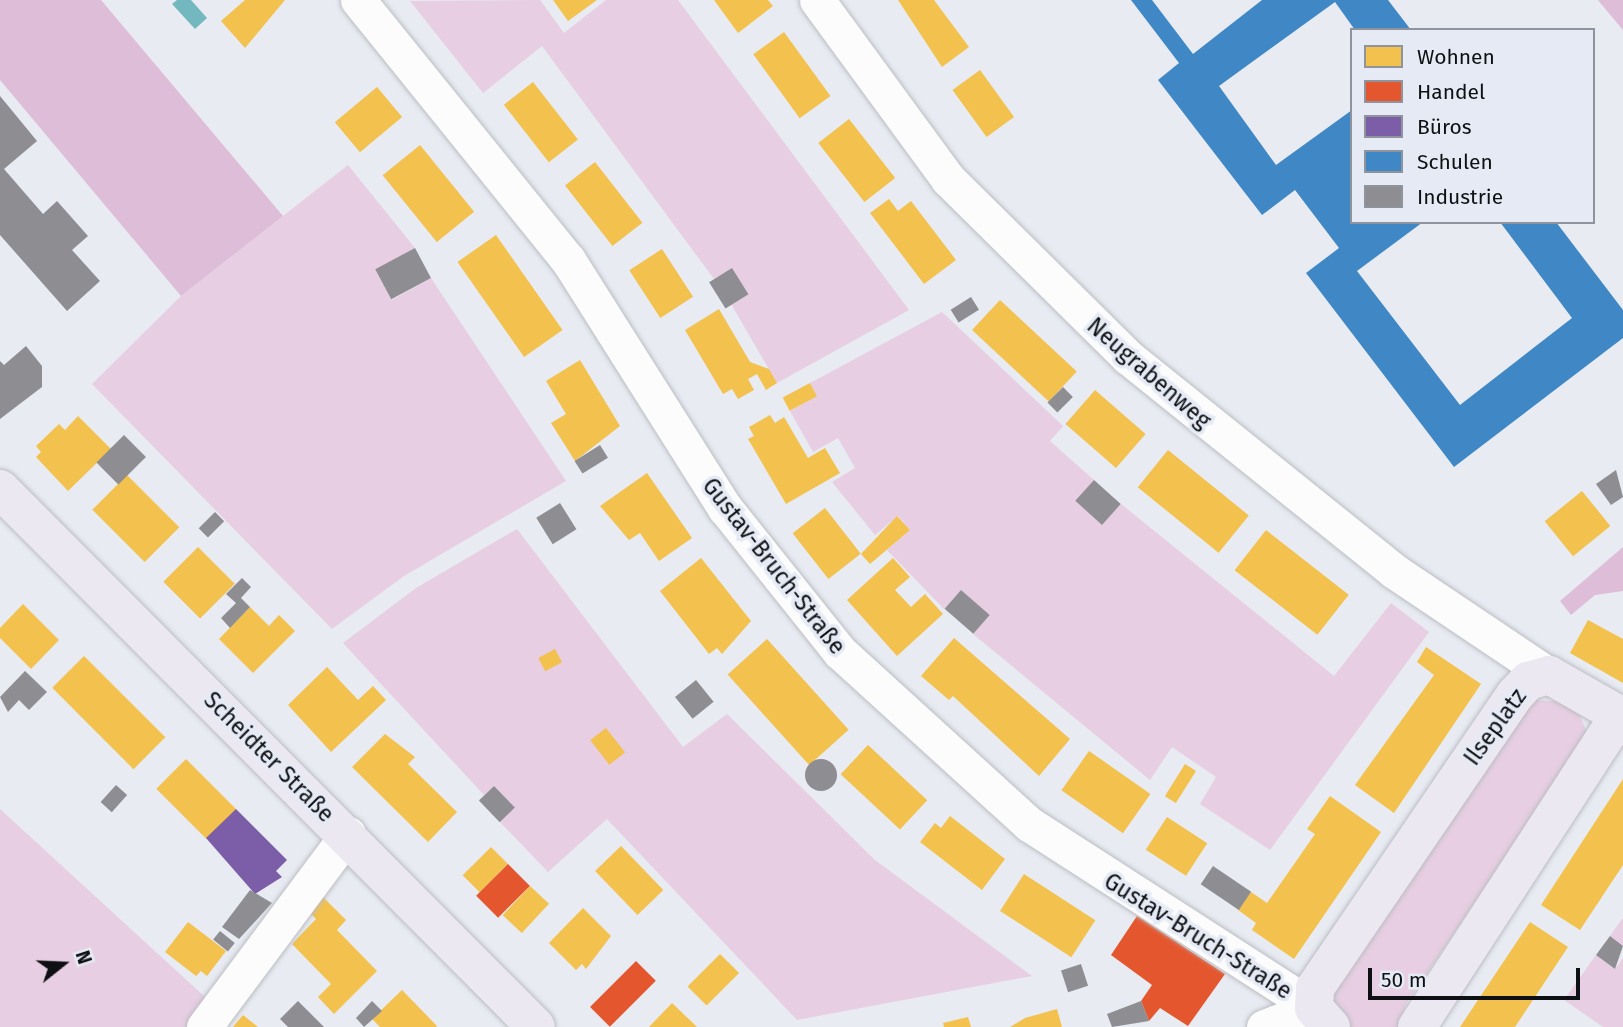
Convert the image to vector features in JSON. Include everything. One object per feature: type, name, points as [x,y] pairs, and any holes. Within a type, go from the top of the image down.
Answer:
[{"type":"main road","name":"Scheidter Straße","points":[[0,489],[348,834],[536,1027]]},
{"type":"main road","name":"Ilseplatz","points":[[1322,1017],[1315,988],[1327,966],[1515,695],[1528,681],[1549,675],[1617,732],[1417,1027]]},
{"type":"street","name":"Gustav-Bruch-Straße","points":[[358,0],[568,260],[725,508],[840,652],[900,713],[1030,824],[1322,1017]]},
{"type":"street","name":"Neugrabenweg","points":[[817,0],[948,178],[1128,358],[1383,563],[1549,675]]},
{"type":"street","points":[[204,1027],[348,834]]},
{"type":"street","points":[[1264,1027],[1322,1017]]},
{"type":"shaded area","points":[[0,0],[101,0],[283,216],[181,296],[0,80]]},
{"type":"shaded area","points":[[540,0],[564,33],[606,0],[678,0],[909,310],[777,383],[731,304],[747,294],[732,269],[714,279],[542,46],[483,93],[410,1]]},
{"type":"shaded area","points":[[1598,0],[1623,0],[1623,30],[1602,5]]},
{"type":"shaded area","points":[[348,165],[415,248],[376,270],[392,300],[431,278],[566,481],[404,576],[332,629],[92,384],[181,296]]},
{"type":"shaded area","points":[[942,312],[1063,426],[1050,441],[1094,480],[1076,501],[1102,525],[1121,504],[1334,676],[1391,603],[1429,632],[1270,850],[1200,804],[1216,777],[1172,747],[1150,780],[973,634],[989,615],[961,590],[944,609],[887,550],[910,530],[898,516],[875,535],[832,482],[855,468],[838,438],[813,452],[790,411],[817,396],[810,383]]},
{"type":"shaded area","points":[[517,529],[683,747],[727,714],[875,860],[1032,976],[797,1020],[607,819],[548,872],[500,822],[514,807],[494,786],[484,795],[343,643],[416,588]]},
{"type":"shaded area","points":[[1623,547],[1623,591],[1595,595],[1571,615],[1560,601]]},
{"type":"shaded area","points":[[1532,700],[1558,701],[1580,715],[1588,736],[1406,1004],[1398,1027],[1347,1027],[1332,1008],[1334,981]]},
{"type":"shaded area","points":[[0,809],[205,997],[186,1027],[0,1027]]},
{"type":"shaded area","points":[[1623,919],[1623,946],[1610,936]]},
{"type":"shaded area","points":[[1596,955],[1615,969],[1623,958],[1623,1027],[1603,1027],[1564,1000]]},
{"type":"water","points":[[177,0],[191,0],[207,18],[195,29],[172,4]]},
{"type":"building: Wohnen","points":[[245,0],[285,0],[245,48],[221,21]]},
{"type":"building: Wohnen","points":[[553,0],[597,0],[568,21]]},
{"type":"building: Wohnen","points":[[714,0],[768,0],[773,6],[738,33]]},
{"type":"building: Wohnen","points":[[898,0],[934,0],[969,47],[942,67]]},
{"type":"building: Wohnen","points":[[784,32],[830,96],[800,118],[753,54]]},
{"type":"building: Wohnen","points":[[980,70],[1014,117],[987,137],[952,90]]},
{"type":"building: Wohnen","points":[[533,82],[578,140],[549,162],[504,105]]},
{"type":"building: Wohnen","points":[[377,87],[402,117],[360,152],[335,122]]},
{"type":"building: Wohnen","points":[[849,119],[895,178],[864,202],[818,143]]},
{"type":"building: Wohnen","points":[[420,145],[474,212],[437,242],[383,175]]},
{"type":"building: Wohnen","points":[[595,162],[642,223],[612,246],[565,185]]},
{"type":"building: Wohnen","points":[[889,199],[898,211],[911,201],[956,260],[924,284],[870,213]]},
{"type":"building: Wohnen","points":[[496,235],[563,330],[524,357],[457,262]]},
{"type":"building: Wohnen","points":[[662,249],[693,297],[660,318],[629,270]]},
{"type":"building: Wohnen","points":[[1000,300],[1077,372],[1049,402],[972,330]]},
{"type":"building: Wohnen","points":[[719,309],[750,362],[769,369],[777,383],[766,390],[757,374],[748,379],[754,390],[738,399],[732,389],[723,394],[685,330]]},
{"type":"building: Wohnen","points":[[580,360],[620,426],[575,461],[551,423],[566,414],[546,381]]},
{"type":"building: Wohnen","points":[[810,383],[817,396],[790,411],[783,398]]},
{"type":"building: Wohnen","points":[[1095,390],[1146,434],[1116,468],[1065,424]]},
{"type":"building: Wohnen","points":[[770,415],[775,423],[784,417],[808,458],[825,448],[840,473],[786,504],[748,439],[754,436],[749,427]]},
{"type":"building: Wohnen","points":[[78,416],[111,449],[68,491],[36,457],[41,452],[36,446],[59,424],[65,430]]},
{"type":"building: Wohnen","points":[[1168,450],[1249,515],[1219,553],[1138,487]]},
{"type":"building: Wohnen","points":[[647,473],[692,538],[659,561],[640,533],[629,540],[600,506]]},
{"type":"building: Wohnen","points":[[127,475],[179,527],[145,562],[92,510]]},
{"type":"building: Wohnen","points":[[1582,491],[1610,526],[1573,556],[1545,521]]},
{"type":"building: Wohnen","points":[[825,508],[861,554],[828,579],[793,533]]},
{"type":"building: Wohnen","points":[[897,516],[910,530],[870,564],[861,554]]},
{"type":"building: Wohnen","points":[[1266,530],[1349,595],[1317,635],[1235,570]]},
{"type":"building: Wohnen","points":[[198,547],[235,584],[200,618],[163,582]]},
{"type":"building: Wohnen","points":[[701,558],[751,621],[722,654],[717,648],[709,654],[660,591]]},
{"type":"building: Wohnen","points":[[893,558],[910,577],[895,590],[911,607],[925,594],[943,614],[897,656],[847,600]]},
{"type":"building: Wohnen","points":[[23,604],[59,640],[31,669],[0,638],[0,628]]},
{"type":"building: Wohnen","points":[[250,607],[269,626],[279,615],[295,631],[253,673],[219,639]]},
{"type":"building: Wohnen","points":[[1588,620],[1623,639],[1623,683],[1570,653]]},
{"type":"building: Wohnen","points":[[954,638],[1070,739],[1039,776],[953,696],[949,700],[921,676]]},
{"type":"building: Wohnen","points":[[767,639],[849,730],[809,765],[728,674]]},
{"type":"building: Wohnen","points":[[1426,647],[1481,684],[1394,813],[1355,785],[1434,675],[1417,662]]},
{"type":"building: Wohnen","points":[[555,649],[562,662],[545,671],[538,658]]},
{"type":"building: Wohnen","points":[[84,656],[165,737],[133,769],[52,688]]},
{"type":"building: Wohnen","points":[[327,667],[358,700],[373,686],[386,700],[331,752],[288,705]]},
{"type":"building: Wohnen","points":[[606,728],[625,752],[609,765],[590,740]]},
{"type":"building: Wohnen","points":[[385,734],[415,757],[408,764],[457,812],[428,842],[352,767]]},
{"type":"building: Wohnen","points":[[868,745],[927,800],[900,829],[841,774]]},
{"type":"building: Wohnen","points":[[1089,751],[1150,794],[1123,833],[1061,790]]},
{"type":"building: Wohnen","points":[[186,759],[236,809],[207,839],[156,789]]},
{"type":"building: Wohnen","points":[[1185,764],[1196,771],[1176,803],[1165,796]]},
{"type":"building: Wohnen","points":[[1623,779],[1623,865],[1580,930],[1541,905]]},
{"type":"building: Wohnen","points":[[1330,796],[1381,832],[1294,959],[1252,930],[1256,923],[1238,910],[1251,892],[1267,903],[1315,834],[1307,829]]},
{"type":"building: Wohnen","points":[[950,816],[1005,859],[982,890],[920,842],[935,823],[941,828]]},
{"type":"building: Wohnen","points":[[1167,817],[1207,843],[1186,876],[1146,850]]},
{"type":"building: Wohnen","points":[[621,846],[663,890],[637,915],[595,871]]},
{"type":"building: Wohnen","points":[[491,847],[508,864],[480,892],[463,875]]},
{"type":"building: Wohnen","points":[[1024,874],[1095,920],[1071,957],[1000,911]]},
{"type":"building: Wohnen","points":[[530,886],[549,904],[522,933],[503,915]]},
{"type":"building: Wohnen","points":[[322,896],[346,920],[337,930],[377,971],[334,1014],[318,997],[331,984],[292,944],[316,919],[308,911]]},
{"type":"building: Wohnen","points":[[583,908],[611,936],[586,969],[582,964],[576,970],[549,943]]},
{"type":"building: Wohnen","points":[[188,922],[226,951],[207,976],[201,971],[196,976],[165,952]]},
{"type":"building: Wohnen","points":[[1530,922],[1568,947],[1515,1027],[1460,1027]]},
{"type":"building: Wohnen","points":[[720,954],[739,973],[707,1006],[687,987]]},
{"type":"building: Wohnen","points":[[402,990],[436,1027],[380,1027],[372,1019]]},
{"type":"building: Wohnen","points":[[672,1003],[694,1024],[697,1027],[649,1027]]},
{"type":"building: Wohnen","points":[[1057,1009],[1062,1027],[1010,1027],[1025,1018]]},
{"type":"building: Wohnen","points":[[243,1015],[258,1027],[233,1027]]},
{"type":"building: Wohnen","points":[[968,1017],[971,1027],[944,1027],[943,1023]]},
{"type":"building: Handel","points":[[508,864],[530,886],[498,918],[476,896]]},
{"type":"building: Handel","points":[[1137,916],[1225,974],[1188,1026],[1160,1008],[1149,1021],[1141,1001],[1152,985],[1111,955]]},
{"type":"building: Handel","points":[[636,961],[656,981],[610,1027],[590,1007]]},
{"type":"building: Büros","points":[[236,809],[287,860],[276,871],[282,877],[255,894],[206,838]]},
{"type":"building: Schulen","points":[[1131,0],[1152,0],[1193,54],[1262,0],[1388,0],[1409,28],[1354,28],[1335,2],[1219,86],[1276,165],[1350,111],[1350,224],[1420,224],[1357,271],[1460,405],[1572,318],[1502,224],[1558,224],[1623,310],[1623,338],[1454,467],[1306,273],[1339,248],[1295,190],[1262,215],[1158,80],[1179,63]]},
{"type":"building: Industrie","points":[[0,96],[37,141],[4,169],[43,214],[57,201],[88,236],[72,250],[100,281],[67,311],[0,235]]},
{"type":"building: Industrie","points":[[415,248],[431,278],[391,299],[375,269]]},
{"type":"building: Industrie","points":[[732,268],[748,294],[726,309],[709,282]]},
{"type":"building: Industrie","points":[[971,297],[979,310],[959,322],[951,310]]},
{"type":"building: Industrie","points":[[26,346],[42,366],[42,387],[0,419],[0,361],[4,365]]},
{"type":"building: Industrie","points":[[1063,387],[1073,397],[1057,412],[1047,403]]},
{"type":"building: Industrie","points":[[124,435],[146,457],[118,484],[96,463]]},
{"type":"building: Industrie","points":[[600,445],[608,458],[583,474],[575,461]]},
{"type":"building: Industrie","points":[[1616,470],[1623,497],[1611,505],[1596,484]]},
{"type":"building: Industrie","points":[[1094,480],[1121,504],[1102,525],[1075,501]]},
{"type":"building: Industrie","points":[[560,503],[576,529],[553,544],[536,518]]},
{"type":"building: Industrie","points":[[215,512],[224,521],[208,537],[199,528]]},
{"type":"building: Industrie","points":[[242,578],[251,587],[241,598],[250,607],[230,628],[221,618],[236,603],[226,594]]},
{"type":"building: Industrie","points":[[961,590],[990,615],[973,634],[945,609]]},
{"type":"building: Industrie","points":[[25,671],[47,692],[29,710],[19,700],[8,712],[0,697]]},
{"type":"building: Industrie","points":[[696,680],[714,702],[693,719],[675,697]]},
{"type":"building: Industrie","points":[[821,759],[832,764],[837,775],[832,786],[821,791],[810,786],[805,775],[810,764]]},
{"type":"building: Industrie","points":[[116,785],[127,795],[112,812],[101,802]]},
{"type":"building: Industrie","points":[[494,786],[515,808],[500,822],[479,801]]},
{"type":"building: Industrie","points":[[1213,866],[1251,892],[1239,910],[1201,884]]},
{"type":"building: Industrie","points":[[250,890],[272,903],[239,939],[222,927]]},
{"type":"building: Industrie","points":[[220,931],[235,943],[228,952],[213,940]]},
{"type":"building: Industrie","points":[[1610,936],[1623,946],[1615,969],[1596,955]]},
{"type":"building: Industrie","points":[[1081,964],[1088,986],[1068,992],[1061,970]]},
{"type":"building: Industrie","points":[[298,1001],[324,1027],[288,1027],[280,1019]]},
{"type":"building: Industrie","points":[[372,1001],[382,1011],[364,1027],[356,1018]]},
{"type":"building: Industrie","points":[[1141,1001],[1149,1021],[1112,1027],[1107,1014]]}]
